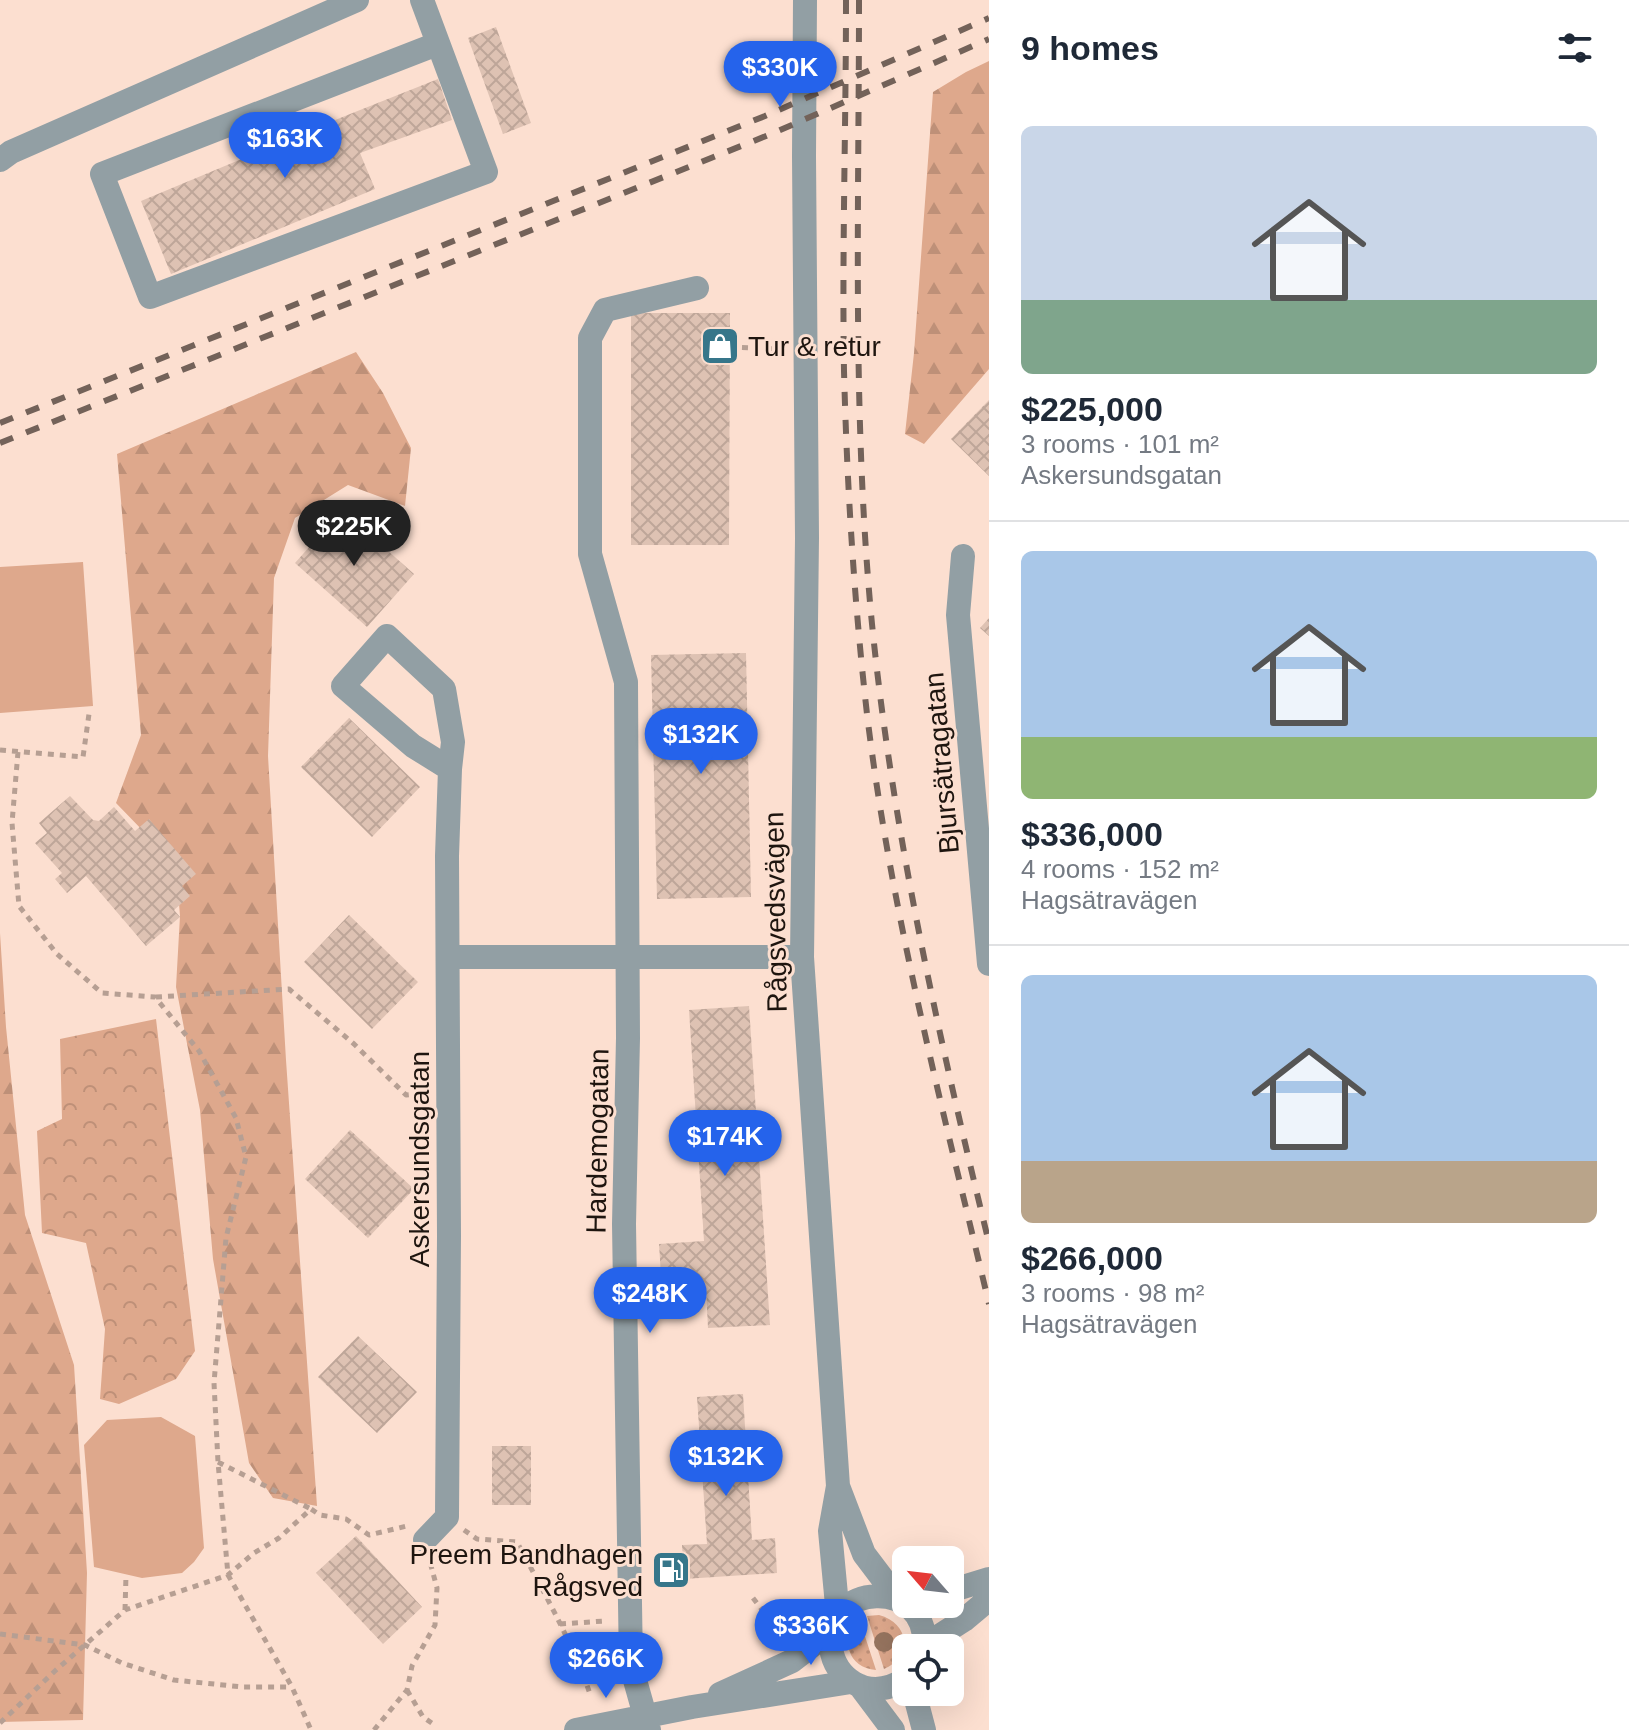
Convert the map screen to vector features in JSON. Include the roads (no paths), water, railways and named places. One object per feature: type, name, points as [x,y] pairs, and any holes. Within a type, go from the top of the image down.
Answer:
[{"type":"street","points":[[0,160],[11,152],[357,0]]},
{"type":"street","points":[[422,0],[486,172],[150,297],[102,174],[437,44]]},
{"type":"street","name":"Rågsvedsvägen","points":[[805,0],[807,538],[802,957],[838,1486],[830,1531],[835,1623],[830,1645],[840,1672],[855,1684]]},
{"type":"street","name":"Hardemogatan","points":[[647,1723],[631,1666],[624,1224],[628,958],[626,682],[590,554],[590,338],[605,310],[697,288]]},
{"type":"street","name":"Bjursätragatan","points":[[963,556],[958,615],[989,964]]},
{"type":"street","name":"Askersundsgatan","points":[[425,1540],[447,1517],[447,856],[453,742],[444,689],[387,636],[343,686],[413,746],[450,769]]},
{"type":"street","points":[[448,957],[802,957]]},
{"type":"street","name":"Rågsvedsvägen","points":[[838,1486],[864,1554],[892,1587]]},
{"type":"street","points":[[964,1587],[989,1579]]},
{"type":"street","points":[[576,1730],[647,1723],[692,1707],[792,1661],[835,1623],[850,1604],[865,1596],[892,1597]]},
{"type":"street","points":[[943,1634],[989,1599]]},
{"type":"street","points":[[692,1707],[826,1684],[855,1684],[878,1690],[892,1687]]},
{"type":"street","points":[[855,1684],[893,1730]]},
{"type":"street","points":[[918,1706],[924,1730]]},
{"type":"railway","points":[[846,0],[844,371],[852,542],[867,714],[877,789],[904,937],[989,1304]]},
{"type":"railway","points":[[859,0],[859,390],[872,624],[905,858],[989,1243]]},
{"type":"railway","points":[[0,423],[765,116],[989,18]]},
{"type":"railway","points":[[0,443],[771,134],[989,39]]},
{"type":"place","name":"Tur & retur","points":[[720,346]]},
{"type":"place","name":"Preem Bandhagen Rågsved","points":[[671,1570]]}]
